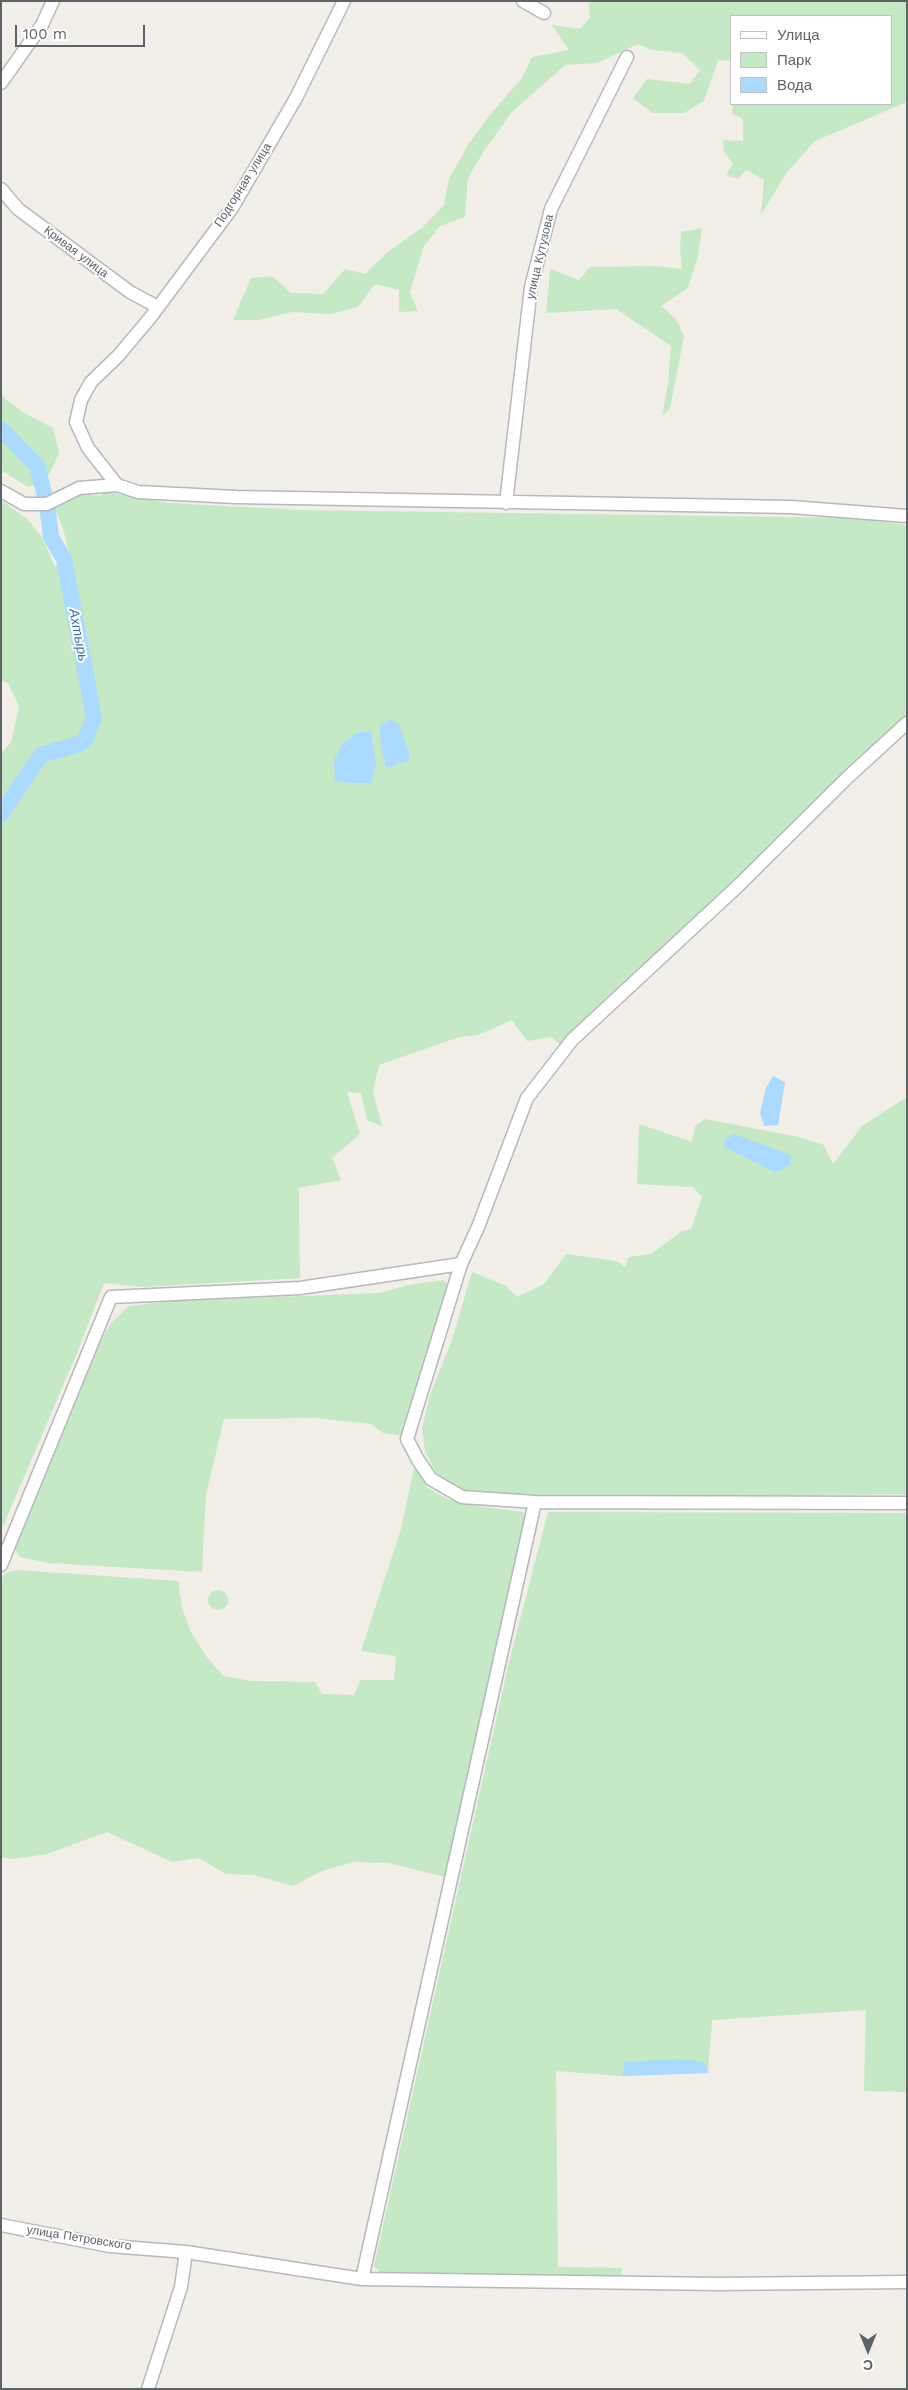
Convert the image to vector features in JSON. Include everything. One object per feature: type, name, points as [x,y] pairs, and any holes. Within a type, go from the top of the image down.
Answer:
[{"type":"street","points":[[1,83],[42,25],[53,1]]},
{"type":"street","name":"Подгорная улица","points":[[117,485],[88,448],[76,422],[81,400],[91,382],[118,356],[158,307],[232,208],[296,98],[344,1]]},
{"type":"street","points":[[523,1],[544,13]]},
{"type":"street","name":"улица Кутузова","points":[[506,503],[531,287],[551,210],[627,57]]},
{"type":"street","name":"Кривая улица","points":[[1,189],[18,209],[130,292],[158,307]]},
{"type":"street","points":[[1,491],[24,504],[47,504],[79,488],[117,485],[138,492],[186,496],[791,508],[907,516]]},
{"type":"street","points":[[907,723],[848,777],[738,886],[572,1040],[527,1098],[478,1227],[461,1264],[407,1439],[431,1479],[462,1497],[535,1502],[907,1503]]},
{"type":"street","points":[[1,1566],[112,1297],[300,1288],[461,1264]]},
{"type":"street","points":[[362,2280],[535,1502]]},
{"type":"street","name":"улица Петровского","points":[[1,2225],[110,2246],[186,2252],[362,2280],[718,2284],[907,2282]]},
{"type":"street","points":[[148,2389],[181,2287],[186,2252]]},
{"type":"green space","points":[[589,1],[907,1],[907,102],[815,141],[787,172],[761,215],[764,180],[746,170],[738,179],[726,175],[733,164],[724,151],[723,140],[743,141],[743,119],[732,114],[733,105],[893,105],[893,15],[730,15],[730,61],[718,60],[704,101],[684,113],[653,113],[633,98],[647,79],[690,84],[700,70],[682,53],[652,50],[638,44],[597,63],[565,65],[512,112],[484,151],[468,178],[465,217],[440,226],[424,246],[410,292],[418,311],[399,312],[399,290],[375,284],[358,307],[331,314],[292,312],[258,320],[233,320],[251,278],[272,276],[291,293],[323,294],[345,269],[365,274],[389,251],[423,227],[444,205],[449,179],[468,145],[489,116],[522,78],[532,57],[569,50],[552,25],[580,29],[590,18]]},
{"type":"green space","points":[[702,228],[698,256],[688,288],[661,306],[676,319],[684,336],[670,408],[662,416],[668,383],[671,346],[616,309],[546,313],[550,269],[579,280],[590,267],[656,266],[682,269],[681,232]]},
{"type":"green space","points":[[1,393],[5,399],[24,413],[53,428],[59,453],[46,481],[28,487],[1,470]]},
{"type":"green space","points":[[104,491],[168,503],[301,510],[853,518],[907,525],[907,718],[561,1045],[551,1037],[527,1041],[512,1020],[478,1035],[459,1037],[379,1065],[373,1091],[382,1126],[367,1120],[361,1093],[347,1092],[360,1134],[332,1158],[341,1180],[299,1188],[300,1278],[143,1287],[104,1283],[77,1353],[1,1531],[1,754],[11,742],[19,706],[8,683],[1,680],[1,500],[28,520],[42,537],[55,567],[69,552],[63,528],[55,509],[81,492],[100,496]]},
{"type":"green space","points":[[907,1097],[907,1494],[529,1497],[464,1493],[436,1473],[425,1451],[422,1428],[430,1395],[452,1340],[472,1272],[506,1286],[517,1297],[544,1284],[566,1254],[616,1261],[626,1267],[628,1257],[651,1254],[682,1231],[691,1229],[702,1197],[693,1187],[637,1184],[639,1124],[692,1142],[695,1126],[705,1119],[799,1137],[824,1145],[833,1164],[862,1126]]},
{"type":"green space","points":[[443,1280],[450,1287],[405,1436],[383,1433],[371,1424],[315,1418],[224,1419],[206,1495],[202,1572],[48,1563],[20,1557],[15,1549],[18,1528],[81,1380],[110,1324],[129,1306],[171,1301],[380,1293],[408,1285]]},
{"type":"green space","points":[[415,1464],[428,1488],[447,1499],[476,1506],[523,1512],[528,1519],[448,1878],[389,1863],[355,1862],[324,1870],[293,1886],[254,1875],[226,1874],[199,1858],[172,1862],[107,1832],[47,1854],[14,1859],[1,1857],[1,1580],[5,1573],[17,1570],[178,1581],[182,1608],[191,1632],[206,1656],[223,1676],[251,1681],[315,1682],[322,1694],[354,1695],[360,1680],[394,1680],[396,1656],[361,1651],[401,1529]]},
{"type":"green space","points":[[548,1512],[907,1513],[907,2092],[864,2091],[866,2010],[712,2020],[708,2073],[622,2076],[556,2071],[558,2267],[622,2268],[621,2278],[383,2275],[374,2266],[509,1662]]},
{"type":"green space","points":[[218,1590],[225,1593],[228,1600],[225,1607],[218,1610],[211,1607],[208,1600],[211,1593]]},
{"type":"water","points":[[389,719],[399,724],[410,756],[408,761],[386,768],[381,746],[380,726]]},
{"type":"water","points":[[371,731],[376,765],[371,783],[335,781],[334,760],[343,743],[359,732]]},
{"type":"water","points":[[773,1076],[785,1082],[778,1125],[764,1126],[760,1113],[766,1088]]},
{"type":"water","points":[[734,1134],[791,1155],[791,1164],[776,1173],[724,1147],[725,1138]]},
{"type":"water","points":[[679,2059],[704,2062],[708,2073],[622,2076],[625,2062]]},
{"type":"waterway","name":"Ахтырь","points":[[1,429],[37,466],[47,504],[51,537],[64,559],[94,718],[84,742],[41,755],[1,814]]}]
